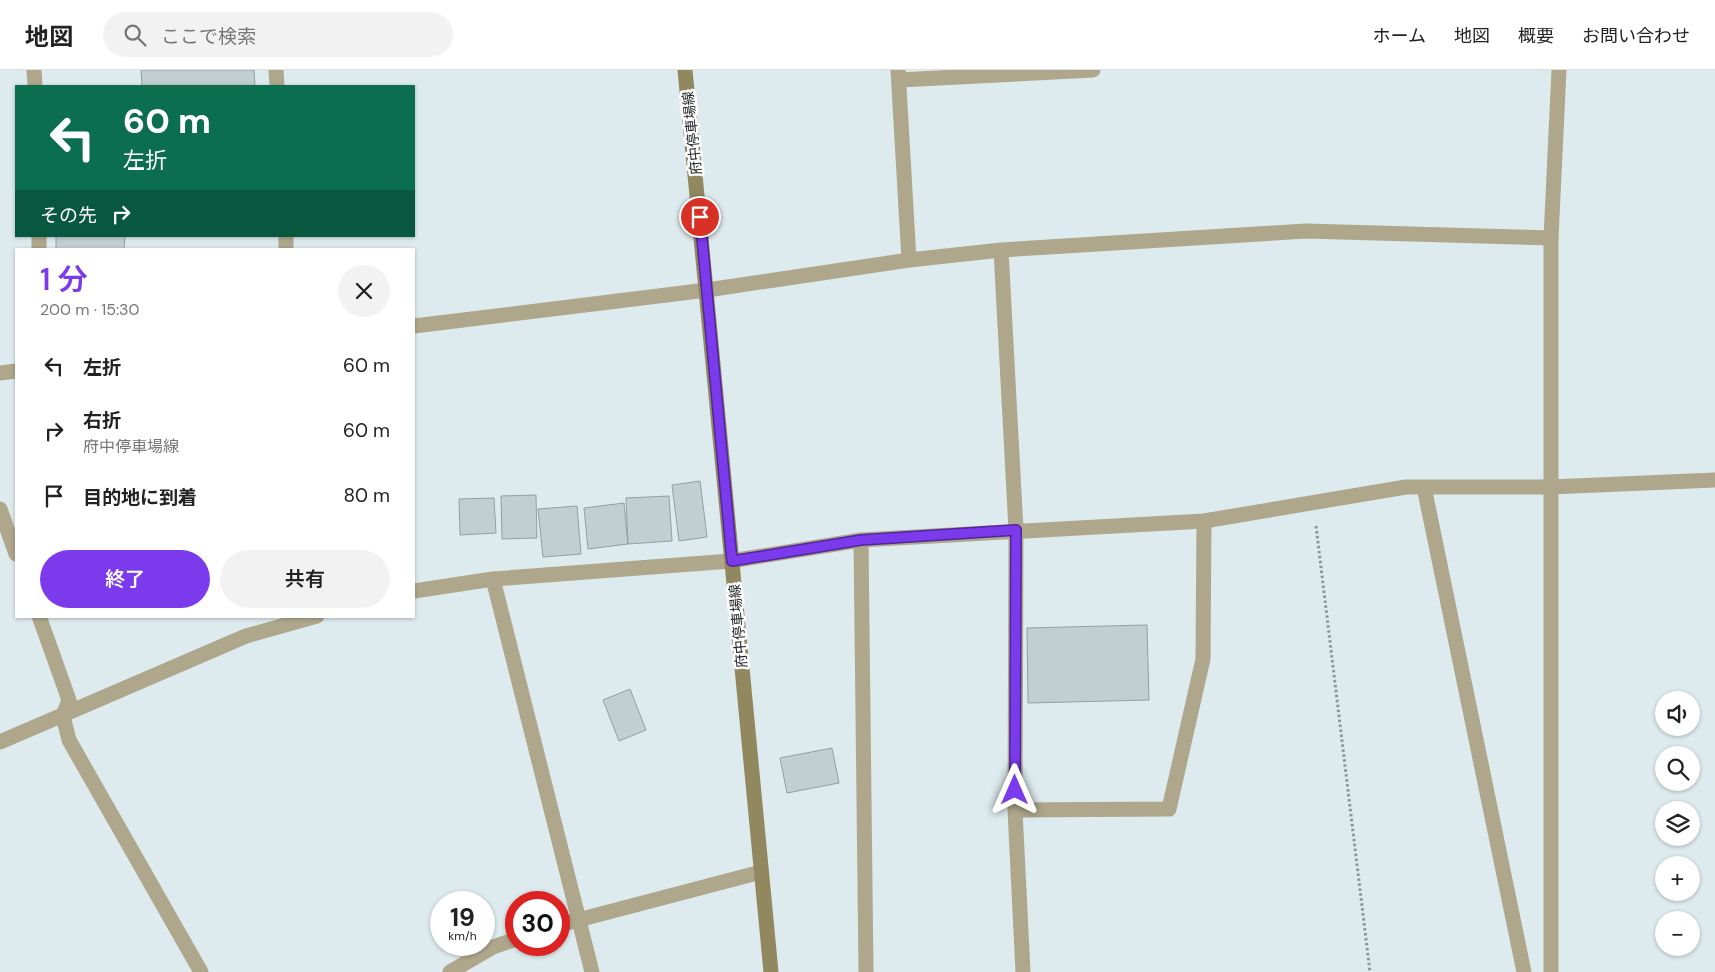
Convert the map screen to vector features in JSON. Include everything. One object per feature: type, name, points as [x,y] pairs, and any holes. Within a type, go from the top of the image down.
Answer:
[{"type":"main road","name":"府中停車場線","points":[[685,70],[771,972]]},
{"type":"street","points":[[34,70],[34,85]]},
{"type":"street","points":[[276,70],[277,85]]},
{"type":"street","points":[[909,260],[899,75],[1093,70]]},
{"type":"street","points":[[1551,972],[1551,238],[1559,70]]},
{"type":"street","points":[[415,326],[707,290],[909,260],[1001,250],[1306,231],[1551,238]]},
{"type":"street","points":[[1001,250],[1016,530],[1015,810],[1023,972]]},
{"type":"street","points":[[0,373],[15,371]]},
{"type":"street","points":[[415,591],[493,579],[732,561],[861,540],[1204,521],[1406,487],[1550,487],[1715,480]]},
{"type":"street","points":[[1424,486],[1524,972]]},
{"type":"street","points":[[0,509],[15,551]]},
{"type":"street","points":[[1015,810],[1169,809],[1203,659],[1204,521]]},
{"type":"street","points":[[861,540],[866,972]]},
{"type":"street","points":[[493,579],[592,972]]},
{"type":"street","points":[[40,618],[69,700],[63,716],[69,740],[201,972]]},
{"type":"street","points":[[0,742],[246,636],[310,618]]},
{"type":"street","points":[[570,921],[761,872]]},
{"type":"street","points":[[450,972],[493,947],[505,943]]},
{"type":"path","points":[[1313,503],[1370,972]]},
{"type":"building","points":[[141,70],[254,70],[255,85],[142,85]]},
{"type":"building","points":[[56,237],[125,237],[124,248],[56,248]]},
{"type":"building","points":[[700,481],[707,537],[679,541],[672,485]]},
{"type":"building","points":[[536,495],[537,538],[502,539],[501,496]]},
{"type":"building","points":[[669,496],[672,541],[628,544],[626,498]]},
{"type":"building","points":[[494,498],[496,533],[460,535],[459,499]]},
{"type":"building","points":[[624,503],[628,544],[588,549],[584,508]]},
{"type":"building","points":[[577,506],[581,554],[543,557],[538,509]]},
{"type":"building","points":[[1147,625],[1149,700],[1028,703],[1027,628]]},
{"type":"building","points":[[630,689],[646,730],[619,741],[603,700]]},
{"type":"building","points":[[832,748],[839,783],[787,793],[780,758]]},
{"type":"route","points":[[700,217],[732,561],[861,540],[1016,530],[1015,790]]}]
